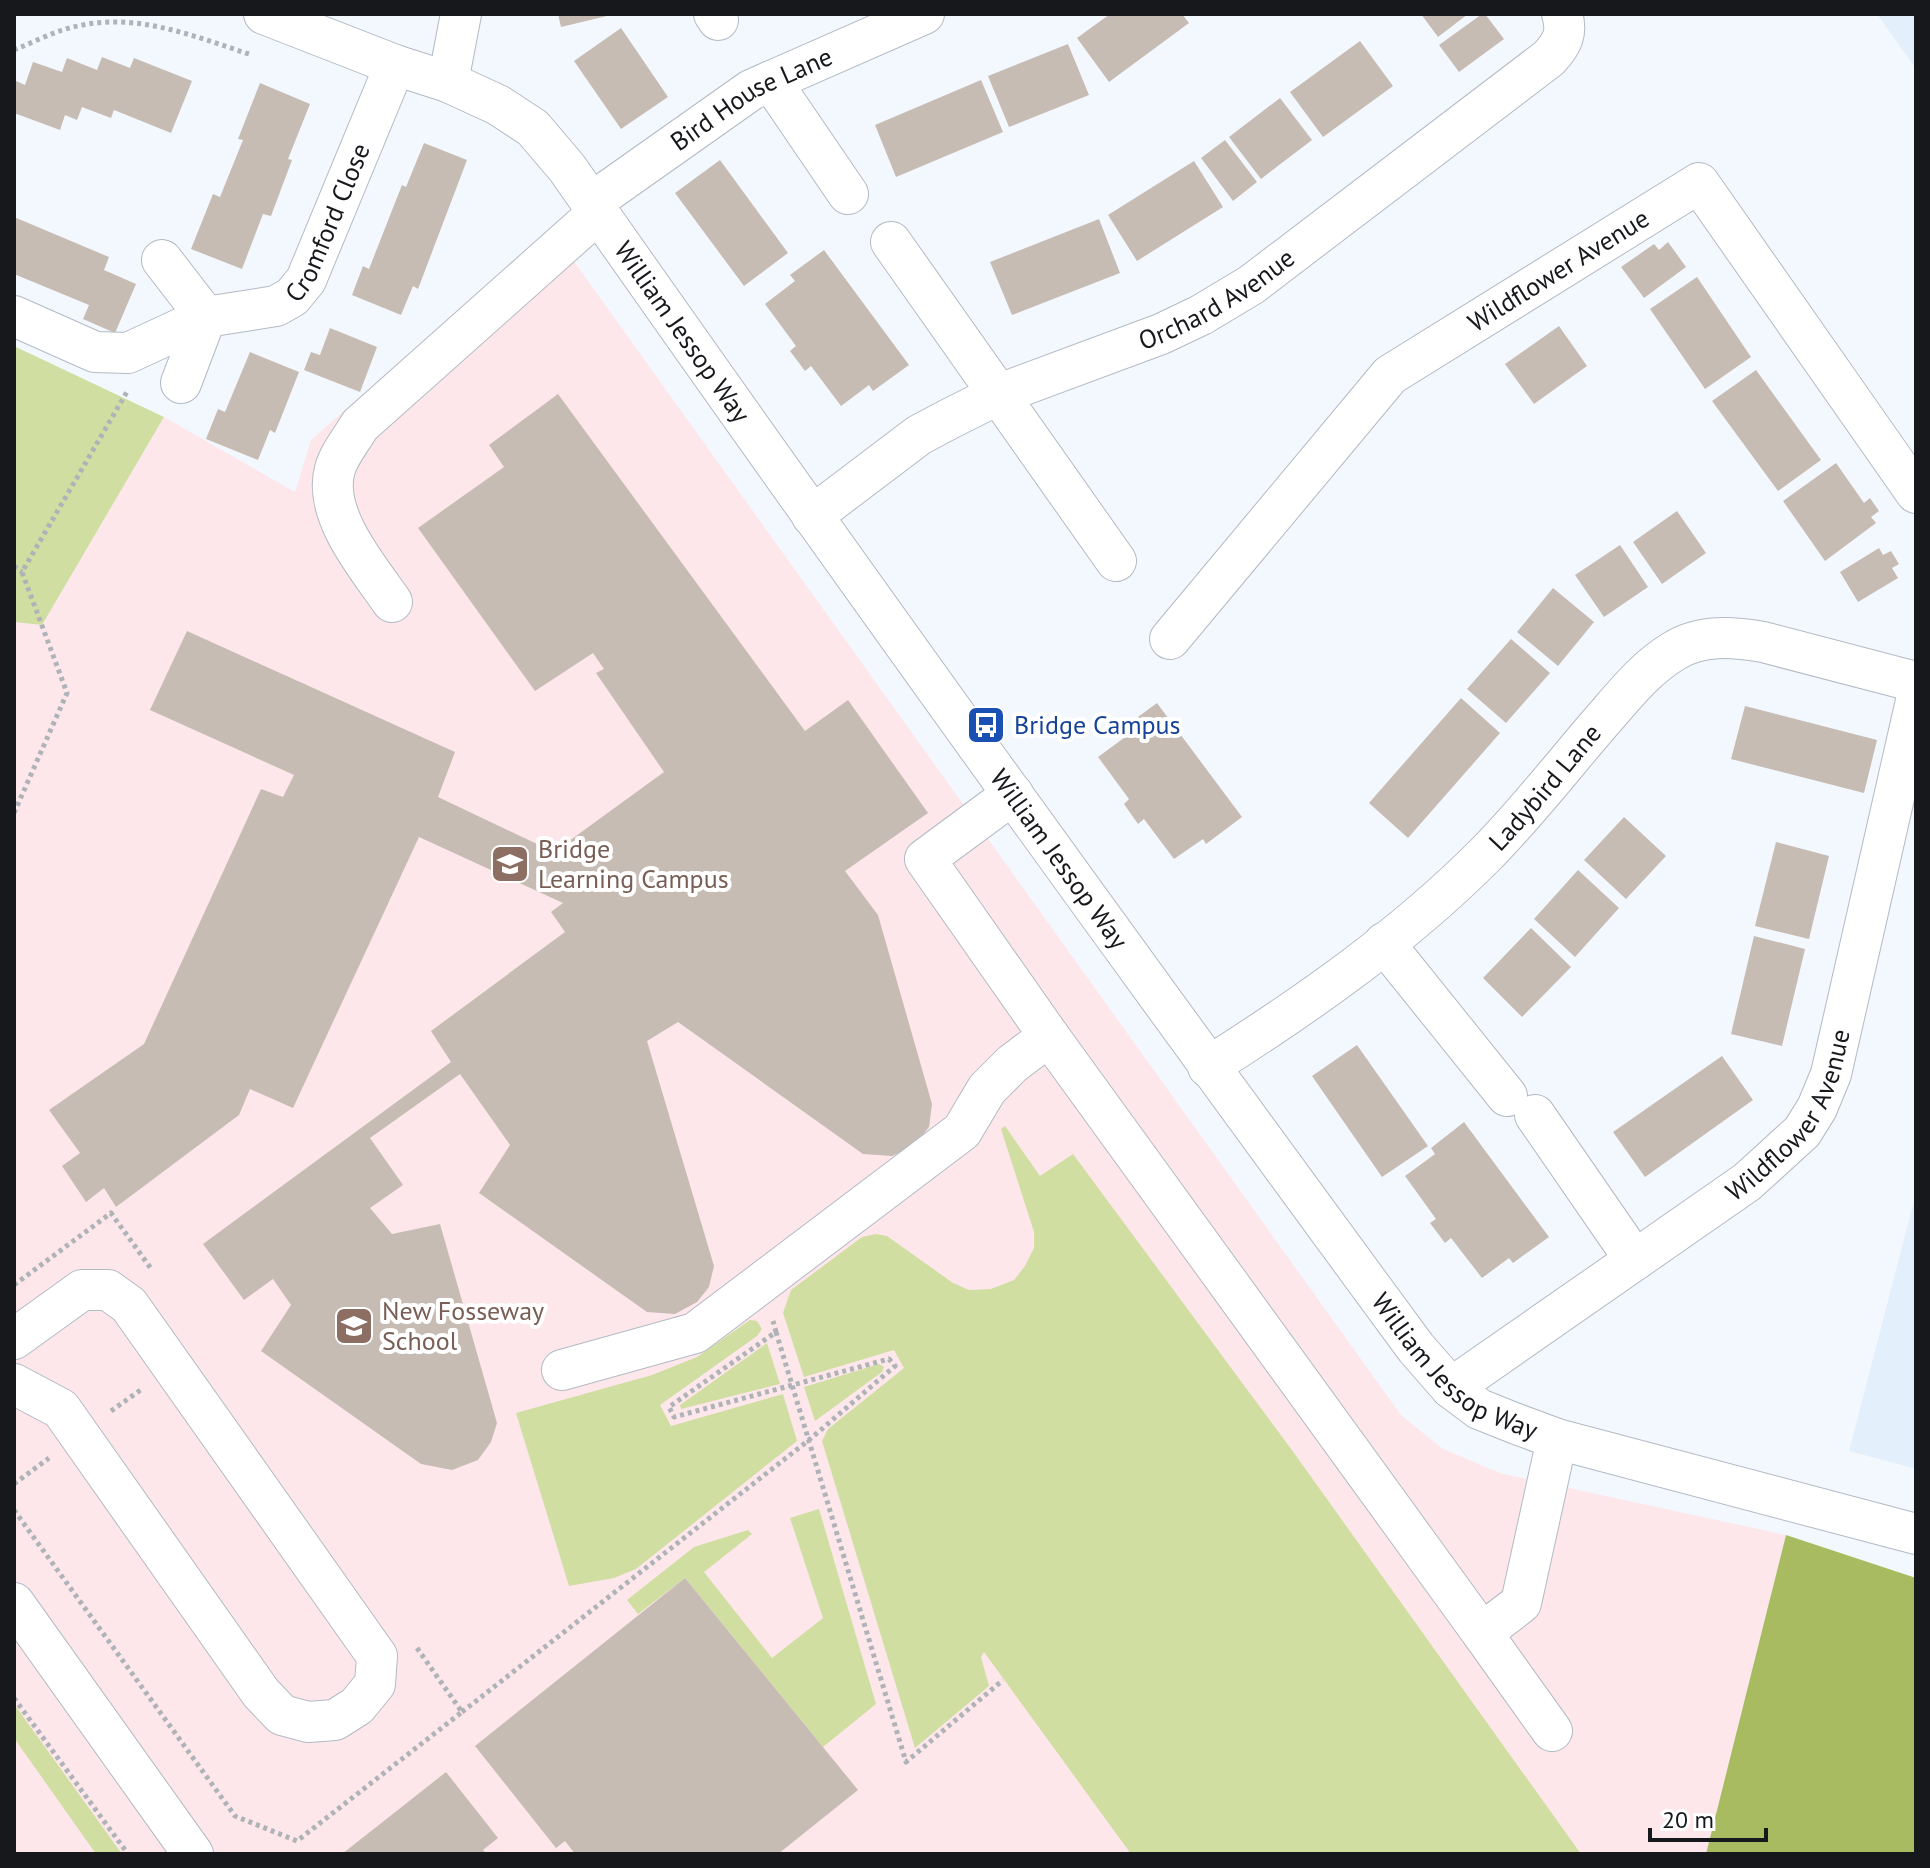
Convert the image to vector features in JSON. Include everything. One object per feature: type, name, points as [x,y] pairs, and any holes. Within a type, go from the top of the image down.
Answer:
[{"type":"street","name":"William Jessop Way","points":[[264,14],[395,65],[448,82],[498,105],[533,128],[595,208],[1208,1067],[1416,1348],[1451,1388],[1479,1409],[1557,1439],[1916,1534]]},
{"type":"street","points":[[448,82],[461,14]]},
{"type":"street","name":"Bird House Lane","points":[[392,602],[351,542],[334,502],[335,469],[360,425],[595,208],[751,90],[924,14]]},
{"type":"street","name":"Orchard Avenue","points":[[812,516],[919,435],[997,395],[1161,334],[1201,315],[1251,285],[1549,58],[1562,44],[1565,31],[1562,14]]},
{"type":"street","name":"Cromford Close","points":[[128,353],[206,317],[276,306],[292,297],[306,280],[395,65]]},
{"type":"street","points":[[771,81],[848,194]]},
{"type":"street","name":"Wildflower Avenue","points":[[1170,639],[1390,375],[1699,183],[1916,493]]},
{"type":"street","points":[[891,242],[1116,561]]},
{"type":"street","points":[[162,260],[206,317],[181,383]]},
{"type":"street","points":[[14,316],[95,352],[128,353]]},
{"type":"street","name":"Ladybird Lane","points":[[1208,1067],[1289,1015],[1434,904],[1486,854],[1637,681],[1678,648],[1718,638],[1763,642],[1916,682]]},
{"type":"street","name":"Wildflower Avenue","points":[[1451,1388],[1747,1182],[1802,1132],[1817,1108],[1831,1074],[1916,701]]},
{"type":"street","points":[[1013,794],[925,859],[1049,1036],[1552,1731]]},
{"type":"street","points":[[1384,943],[1521,1105],[1635,1260]]},
{"type":"street","points":[[562,1370],[695,1333],[962,1131],[987,1089],[1012,1064],[1049,1036]]},
{"type":"street","points":[[14,1339],[82,1290],[108,1290],[129,1305],[377,1656],[375,1684],[357,1706],[335,1720],[308,1722],[282,1715],[261,1693],[61,1409],[14,1384]]},
{"type":"street","points":[[1482,1633],[1521,1603],[1557,1439]]},
{"type":"street","points":[[14,1603],[193,1854]]},
{"type":"path","points":[[22,572],[129,389],[128,353]]},
{"type":"path","points":[[14,566],[22,572],[67,693],[14,813]]},
{"type":"path","points":[[764,1280],[776,1332],[906,1762],[1003,1680]]},
{"type":"path","points":[[462,1712],[809,1440],[895,1366],[889,1359],[674,1417],[669,1407],[776,1332]]},
{"type":"path","points":[[14,1698],[128,1854]]},
{"type":"shaded area","points":[[1877,14],[1916,14],[1916,69]]},
{"type":"shaded area","name":"Bridge Learning Campus","points":[[550,228],[1401,1415],[1443,1449],[1500,1473],[1786,1535],[1706,1854],[14,1854],[14,622],[42,625],[164,417],[295,492],[311,440]]},
{"type":"shaded area","points":[[1916,1193],[1916,1469],[1849,1451]]},
{"type":"green space","points":[[14,346],[164,417],[42,625],[14,622]]},
{"type":"green space","points":[[1005,1126],[1040,1176],[1073,1154],[1294,1453],[1581,1854],[1131,1854],[984,1652],[981,1657],[989,1686],[915,1748],[822,1441],[828,1429],[904,1368],[894,1350],[804,1377],[783,1313],[791,1290],[862,1237],[876,1234],[887,1236],[953,1283],[969,1290],[991,1289],[1014,1280],[1034,1248],[1034,1232],[1001,1129]]},
{"type":"green space","points":[[750,1320],[757,1321],[762,1329],[757,1336],[660,1405],[671,1426],[783,1394],[797,1441],[636,1569],[614,1578],[569,1586],[516,1413],[652,1375],[697,1357]]},
{"type":"green space","points":[[767,1343],[780,1384],[681,1409],[680,1405]]},
{"type":"green space","points":[[879,1364],[884,1367],[882,1372],[815,1421],[804,1387]]},
{"type":"green space","points":[[819,1509],[876,1704],[823,1747],[685,1578],[638,1614],[627,1600],[694,1547],[748,1530],[752,1534],[704,1572],[772,1658],[823,1618],[790,1518]]},
{"type":"green space","points":[[1786,1535],[1916,1578],[1916,1854],[1706,1854]]},
{"type":"green space","points":[[14,1704],[122,1854],[96,1854],[14,1738]]},
{"type":"building","points":[[558,14],[611,14],[611,15],[561,27]]},
{"type":"building","points":[[1110,14],[1182,14],[1189,23],[1109,82],[1077,38]]},
{"type":"building","points":[[1421,14],[1468,14],[1438,37]]},
{"type":"building","points":[[1482,14],[1504,39],[1459,72],[1439,45]]},
{"type":"building","points":[[621,28],[668,97],[621,129],[574,61]]},
{"type":"building","points":[[1360,41],[1393,86],[1323,137],[1290,92]]},
{"type":"building","points":[[1068,44],[1089,95],[1009,127],[988,76]]},
{"type":"building","points":[[102,57],[130,68],[134,58],[192,81],[171,133],[114,110],[111,118],[82,107],[77,120],[65,115],[60,130],[14,113],[14,80],[25,85],[33,62],[62,72],[67,58],[97,70]]},
{"type":"building","points":[[981,80],[1003,132],[896,177],[875,125]]},
{"type":"building","points":[[260,83],[310,104],[288,159],[292,160],[271,216],[263,214],[242,269],[191,249],[213,194],[220,197],[243,140],[238,139]]},
{"type":"building","points":[[1280,98],[1312,140],[1261,179],[1229,137]]},
{"type":"building","points":[[1225,140],[1257,182],[1233,201],[1201,158]]},
{"type":"building","points":[[424,143],[467,160],[418,289],[413,286],[401,315],[352,295],[363,266],[369,269],[402,185],[406,187]]},
{"type":"building","points":[[720,160],[788,253],[744,286],[675,193]]},
{"type":"building","points":[[1194,161],[1223,207],[1137,261],[1108,215]]},
{"type":"building","points":[[14,217],[109,257],[104,270],[136,284],[115,333],[83,319],[89,305],[14,274]]},
{"type":"building","points":[[1099,219],[1120,273],[1012,315],[990,262]]},
{"type":"building","points":[[1668,242],[1686,267],[1644,298],[1621,267],[1654,244],[1659,250]]},
{"type":"building","points":[[824,250],[909,365],[873,391],[869,385],[841,406],[811,366],[805,371],[790,351],[796,346],[765,304],[795,281],[790,275]]},
{"type":"building","points":[[1697,277],[1751,357],[1705,389],[1650,309]]},
{"type":"building","points":[[1559,326],[1587,366],[1534,404],[1505,364]]},
{"type":"building","points":[[330,328],[377,347],[360,392],[304,370],[311,352],[320,355]]},
{"type":"building","points":[[250,352],[299,372],[275,433],[270,430],[258,460],[206,439],[218,409],[225,412]]},
{"type":"building","points":[[1756,370],[1821,460],[1778,491],[1712,401]]},
{"type":"building","points":[[558,394],[805,731],[848,700],[928,813],[845,871],[878,915],[932,1104],[929,1127],[914,1146],[892,1156],[863,1154],[678,1022],[647,1041],[714,1266],[709,1287],[697,1302],[675,1314],[647,1312],[479,1193],[510,1145],[460,1074],[370,1138],[403,1185],[370,1208],[392,1234],[440,1224],[497,1423],[491,1442],[478,1460],[452,1470],[421,1464],[261,1351],[291,1305],[273,1279],[244,1300],[203,1244],[451,1062],[431,1031],[565,932],[551,912],[563,903],[419,837],[293,1108],[250,1089],[239,1115],[116,1207],[104,1188],[86,1202],[62,1166],[80,1153],[49,1110],[144,1044],[261,789],[283,797],[294,775],[150,710],[187,631],[455,752],[438,797],[554,852],[664,772],[596,673],[604,669],[593,653],[535,691],[418,528],[504,467],[489,445]]},
{"type":"building","points":[[1836,463],[1864,503],[1870,498],[1879,511],[1871,517],[1876,523],[1825,561],[1783,501]]},
{"type":"building","points":[[1677,511],[1706,553],[1662,584],[1633,542]]},
{"type":"building","points":[[1620,545],[1648,587],[1604,617],[1575,575]]},
{"type":"building","points":[[1879,548],[1883,555],[1891,551],[1899,564],[1892,568],[1898,578],[1858,602],[1840,572]]},
{"type":"building","points":[[1553,588],[1594,622],[1558,666],[1517,632]]},
{"type":"building","points":[[1511,639],[1550,673],[1506,723],[1467,689]]},
{"type":"building","points":[[1461,698],[1500,733],[1408,838],[1369,803]]},
{"type":"building","points":[[1157,703],[1242,817],[1206,844],[1203,839],[1174,859],[1144,819],[1138,824],[1124,804],[1129,799],[1098,757],[1128,735],[1123,728]]},
{"type":"building","points":[[1745,706],[1877,740],[1864,793],[1731,759]]},
{"type":"building","points":[[1624,817],[1666,856],[1626,899],[1584,860]]},
{"type":"building","points":[[1776,842],[1829,856],[1809,939],[1755,926]]},
{"type":"building","points":[[1578,870],[1619,908],[1575,957],[1534,919]]},
{"type":"building","points":[[1531,928],[1571,967],[1522,1017],[1483,978]]},
{"type":"building","points":[[1754,936],[1805,949],[1782,1046],[1731,1034]]},
{"type":"building","points":[[1357,1045],[1428,1146],[1382,1177],[1312,1076]]},
{"type":"building","points":[[1722,1056],[1753,1100],[1645,1177],[1613,1132]]},
{"type":"building","points":[[1464,1122],[1549,1237],[1513,1263],[1509,1258],[1482,1278],[1451,1238],[1445,1243],[1430,1223],[1436,1219],[1405,1176],[1435,1154],[1431,1148]]},
{"type":"building","points":[[685,1578],[858,1790],[778,1854],[575,1854],[565,1841],[556,1848],[475,1746]]},
{"type":"building","points":[[446,1772],[498,1838],[483,1850],[486,1854],[342,1854]]},
{"type":"place","name":"Bridge Campus","points":[[986,725]]},
{"type":"place","name":"Bridge Learning Campus","points":[[510,864]]},
{"type":"place","name":"New Fosseway School","points":[[354,1326]]}]
